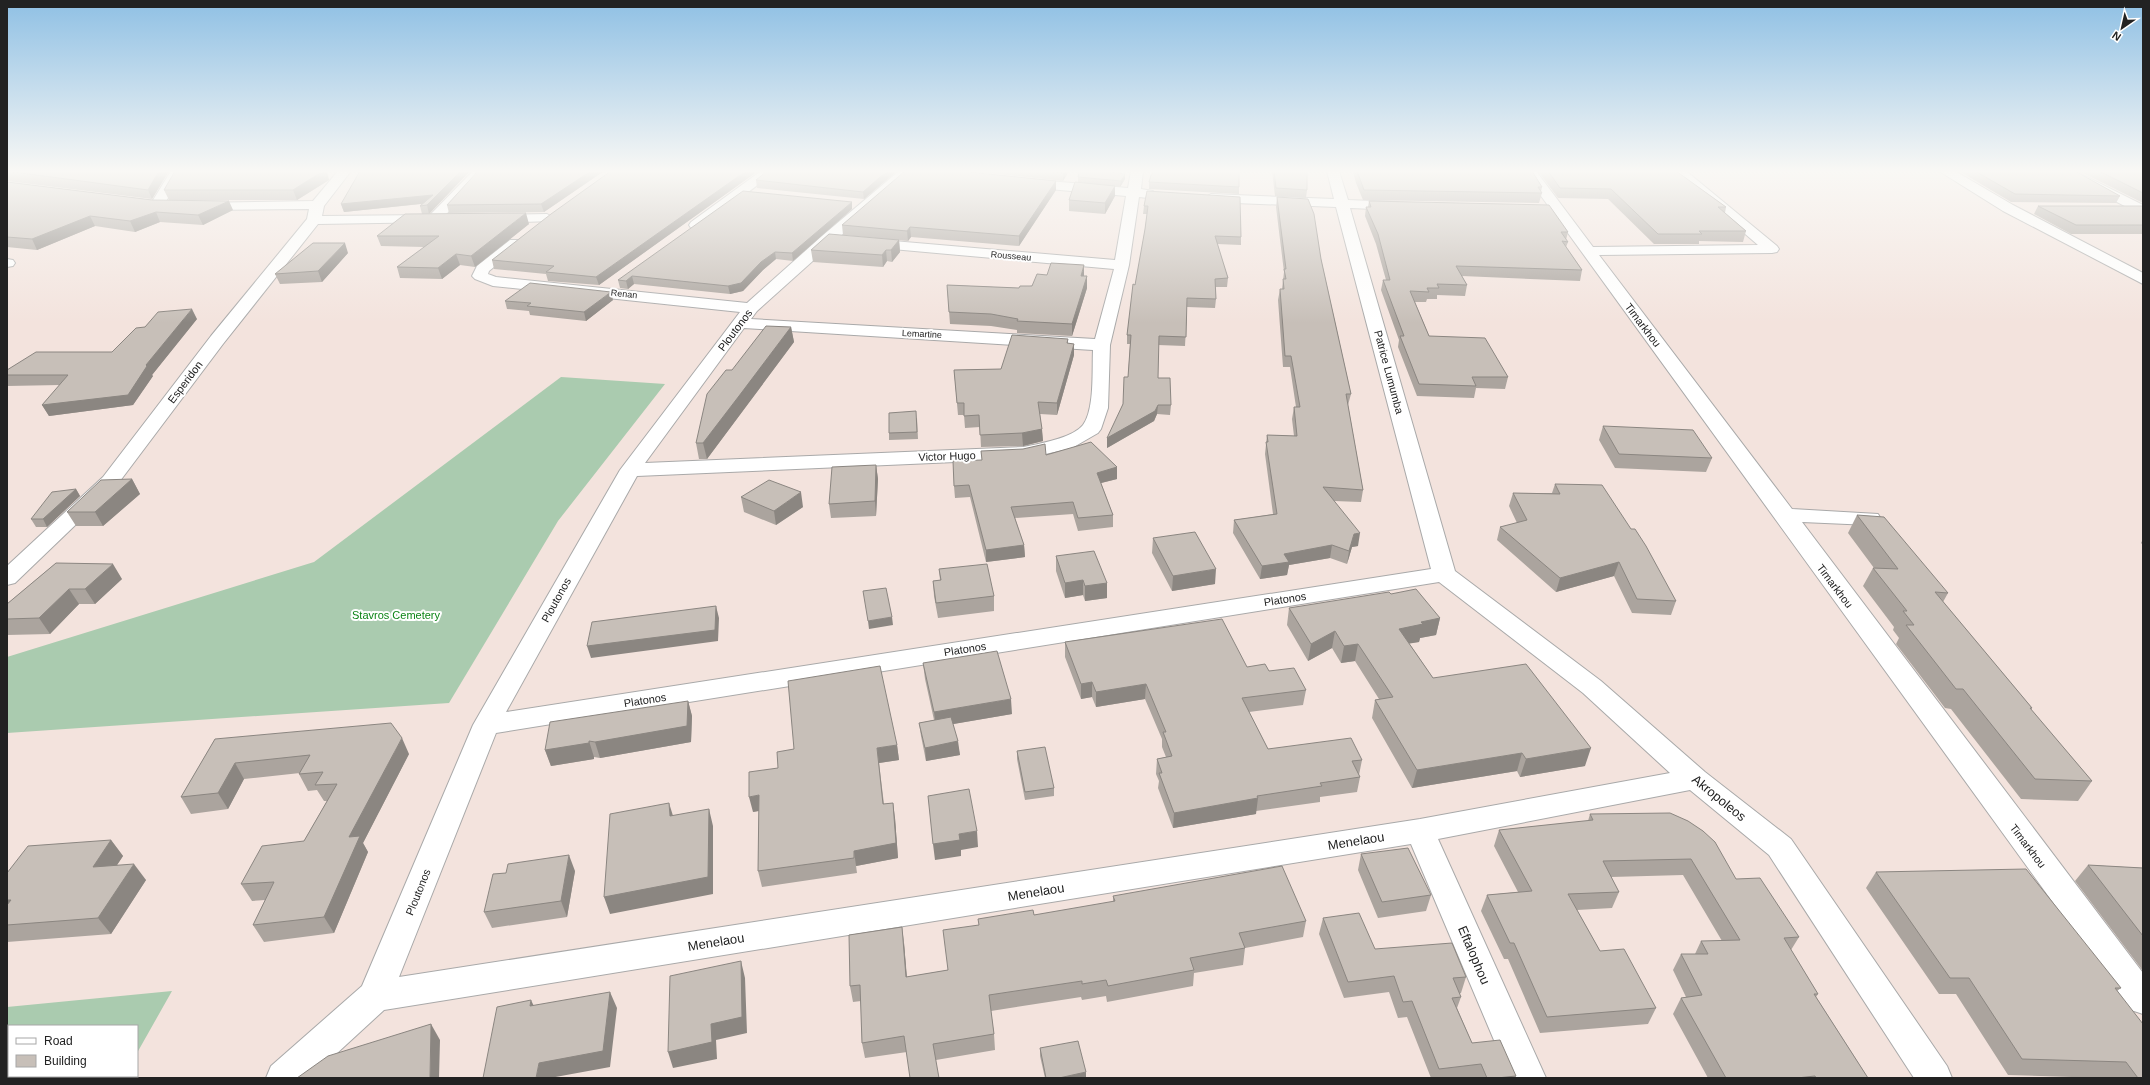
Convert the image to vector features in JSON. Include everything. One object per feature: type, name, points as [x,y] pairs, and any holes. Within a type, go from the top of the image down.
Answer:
[{"type":"street","name":"Esperidon","points":[[7,578],[110,481],[309,222]]},
{"type":"street","name":"Renan","points":[[542,222],[482,269],[480,276],[493,280],[610,287],[746,316]]},
{"type":"street","points":[[685,233],[701,222]]},
{"type":"street","name":"Ploutonos","points":[[284,1078],[375,996],[486,725],[630,470],[746,316],[835,240],[847,222]]},
{"type":"street","name":"Victor Hugo","points":[[630,470],[1023,453],[1065,444],[1091,429],[1099,408],[1102,345],[1122,265],[1129,222]]},
{"type":"street","name":"Patrice Lumumba","points":[[1347,222],[1444,574]]},
{"type":"street","name":"Timarkhou","points":[[1560,222],[1587,251],[2143,999]]},
{"type":"street","points":[[1587,251],[1772,249],[1739,222]]},
{"type":"street","points":[[2034,222],[2143,278]]},
{"type":"street","name":"Rousseau","points":[[859,242],[1122,265]]},
{"type":"street","name":"Lemartine","points":[[746,316],[1102,345]]},
{"type":"street","points":[[1782,515],[1870,519]]},
{"type":"street","name":"Platonos","points":[[486,725],[1444,574]]},
{"type":"street","name":"Akropoleos","points":[[1444,574],[1592,687],[1695,779],[1780,846],[1934,1078]]},
{"type":"street","name":"Menelaou","points":[[375,996],[1420,831],[1695,779]]},
{"type":"street","name":"Eftalophou","points":[[1420,831],[1528,1078]]},
{"type":"shaded area","points":[[7,222],[2143,222],[2143,1078],[7,1078]]},
{"type":"green space","name":"Stavros Cemetery","points":[[561,377],[665,384],[558,521],[449,703],[7,733],[7,657],[314,562]]},
{"type":"green space","points":[[172,991],[138,1051],[138,1025],[8,1025],[8,1077],[123,1078],[7,1078],[7,1007]]},
{"type":"building","points":[[7,222],[76,222],[32,239],[7,237]]},
{"type":"building","points":[[395,222],[515,222],[471,256],[456,254],[438,268],[397,267],[439,236],[377,236]]},
{"type":"building","points":[[541,222],[674,222],[596,277],[546,272],[554,266],[492,260]]},
{"type":"building","points":[[700,222],[829,222],[792,253],[775,252],[761,262],[741,283],[728,286],[632,276],[626,281],[618,280]]},
{"type":"building","points":[[846,222],[1029,222],[1019,236],[910,227],[907,231],[842,225]]},
{"type":"building","points":[[1146,222],[1241,222],[1241,237],[1215,236],[1228,278],[1215,279],[1216,299],[1187,298],[1186,337],[1159,336],[1158,378],[1170,378],[1171,405],[1158,405],[1155,411],[1107,438],[1123,404],[1124,377],[1128,377],[1131,335],[1127,335],[1133,284],[1135,285]]},
{"type":"building","points":[[1280,222],[1315,222],[1321,259],[1351,394],[1346,394],[1363,490],[1323,487],[1360,533],[1354,534],[1349,551],[1332,545],[1284,554],[1289,562],[1262,566],[1234,520],[1277,514],[1266,442],[1268,442],[1267,435],[1297,436],[1294,407],[1300,407],[1291,356],[1285,356],[1280,289],[1284,289],[1283,279],[1286,279],[1284,269],[1286,269]]},
{"type":"building","points":[[1373,222],[1561,222],[1568,232],[1561,232],[1568,242],[1562,241],[1582,270],[1456,266],[1467,285],[1437,284],[1439,288],[1427,288],[1429,292],[1410,291],[1429,336],[1485,338],[1508,377],[1472,377],[1476,386],[1419,384],[1400,336],[1404,336],[1383,280],[1390,280],[1378,234]]},
{"type":"building","points":[[1645,222],[1735,222],[1746,231],[1699,231],[1702,234],[1658,234]]},
{"type":"building","points":[[2069,222],[2143,222],[2143,225],[2076,225]]},
{"type":"building","points":[[829,234],[899,240],[891,250],[886,250],[882,255],[811,250]]},
{"type":"building","points":[[313,243],[345,243],[318,271],[275,274]]},
{"type":"building","points":[[1051,263],[1084,265],[1081,276],[1087,276],[1072,324],[1017,321],[1018,319],[991,314],[949,312],[947,285],[1019,288],[1020,286],[1032,286],[1037,274],[1047,275]]},
{"type":"building","points":[[530,283],[611,292],[584,312],[527,306],[531,303],[505,301]]},
{"type":"building","points":[[192,309],[146,365],[147,366],[128,395],[42,405],[68,375],[7,375],[7,370],[36,352],[112,352],[136,328],[145,327],[158,312]]},
{"type":"building","points":[[766,326],[791,327],[703,443],[696,443],[707,394],[726,370],[732,370]]},
{"type":"building","points":[[1012,335],[1068,339],[1067,343],[1074,344],[1057,403],[1038,402],[1042,429],[1022,433],[980,435],[979,415],[964,416],[964,403],[957,403],[954,370],[1001,369]]},
{"type":"building","points":[[916,411],[917,432],[889,433],[889,413]]},
{"type":"building","points":[[1603,426],[1693,430],[1712,458],[1619,454]]},
{"type":"building","points":[[1091,442],[1117,467],[1097,473],[1113,515],[1078,518],[1073,502],[1011,507],[1024,545],[986,550],[969,485],[954,486],[953,461],[982,460],[981,451],[1023,449],[1045,444],[1046,455]]},
{"type":"building","points":[[876,465],[875,501],[829,504],[832,467]]},
{"type":"building","points":[[132,479],[95,512],[67,512],[101,480]]},
{"type":"building","points":[[769,480],[801,492],[774,511],[741,497]]},
{"type":"building","points":[[1555,484],[1602,485],[1631,529],[1635,529],[1646,546],[1676,601],[1637,599],[1619,562],[1560,578],[1500,527],[1527,520],[1513,493],[1560,494]]},
{"type":"building","points":[[76,489],[43,519],[31,519],[52,492]]},
{"type":"building","points":[[1857,515],[1884,517],[1948,593],[1935,592],[2092,781],[2035,779],[1963,689],[1956,689],[1906,625],[1914,625],[1903,611],[1907,611],[1873,568],[1898,569]]},
{"type":"building","points":[[1195,532],[1216,569],[1173,576],[1153,538]]},
{"type":"building","points":[[1094,551],[1107,583],[1085,586],[1083,580],[1065,583],[1056,556]]},
{"type":"building","points":[[56,563],[113,564],[85,589],[69,589],[39,618],[7,619],[7,604]]},
{"type":"building","points":[[987,564],[994,596],[936,603],[933,581],[941,580],[939,569]]},
{"type":"building","points":[[886,588],[892,617],[868,621],[863,591]]},
{"type":"building","points":[[1416,589],[1440,618],[1421,622],[1423,624],[1399,629],[1433,678],[1526,664],[1591,748],[1526,759],[1522,753],[1417,770],[1375,700],[1393,697],[1358,644],[1344,646],[1335,631],[1311,644],[1289,608],[1389,592],[1391,594]]},
{"type":"building","points":[[716,606],[715,630],[587,646],[592,622]]},
{"type":"building","points":[[1222,619],[1247,667],[1265,664],[1269,671],[1294,668],[1306,690],[1242,698],[1268,749],[1351,738],[1362,760],[1352,761],[1360,777],[1320,783],[1322,786],[1257,796],[1258,798],[1174,813],[1159,773],[1162,773],[1157,759],[1172,756],[1163,732],[1166,732],[1146,684],[1096,692],[1092,682],[1081,684],[1065,642]]},
{"type":"building","points":[[997,651],[1011,699],[934,712],[923,663]]},
{"type":"building","points":[[880,666],[897,745],[877,748],[883,804],[893,803],[896,843],[854,851],[854,858],[758,871],[759,795],[749,797],[749,772],[778,768],[777,752],[794,749],[788,681]]},
{"type":"building","points":[[688,701],[687,726],[595,742],[589,741],[589,743],[545,750],[550,722]]},
{"type":"building","points":[[951,717],[958,741],[925,748],[919,723]]},
{"type":"building","points":[[391,723],[402,738],[349,837],[360,836],[324,917],[253,925],[274,882],[241,884],[262,846],[304,841],[337,784],[315,785],[323,772],[299,774],[310,755],[235,763],[218,793],[181,797],[215,739]]},
{"type":"building","points":[[1045,747],[1054,788],[1025,792],[1017,751]]},
{"type":"building","points":[[969,789],[977,831],[959,834],[960,840],[933,844],[928,796]]},
{"type":"building","points":[[669,803],[670,816],[709,809],[708,877],[604,897],[610,814]]},
{"type":"building","points":[[1670,813],[1688,821],[1703,831],[1715,842],[1736,879],[1760,878],[1799,937],[1784,938],[1818,994],[1814,994],[1868,1078],[1816,1078],[1815,1076],[1797,1078],[1726,1078],[1681,998],[1702,995],[1681,954],[1708,954],[1701,941],[1740,940],[1691,859],[1603,861],[1619,892],[1568,894],[1600,951],[1624,949],[1656,1008],[1547,1017],[1514,943],[1510,943],[1487,895],[1532,891],[1499,830],[1593,820],[1590,814]]},
{"type":"building","points":[[111,840],[93,867],[134,864],[98,918],[7,925],[7,905],[11,900],[7,900],[7,873],[28,846]]},
{"type":"building","points":[[1408,848],[1431,895],[1382,902],[1361,854]]},
{"type":"building","points":[[569,855],[561,901],[484,912],[493,874],[506,873],[508,864]]},
{"type":"building","points":[[2088,865],[2143,868],[2143,936]]},
{"type":"building","points":[[1282,866],[1306,921],[1239,933],[1245,948],[1190,958],[1194,970],[1108,986],[1106,980],[1082,984],[1082,981],[989,995],[994,1034],[933,1044],[939,1078],[910,1078],[904,1036],[862,1043],[860,985],[850,986],[849,935],[902,927],[906,977],[948,970],[943,930],[979,925],[978,919],[1033,910],[1034,915],[1115,901],[1113,896]]},
{"type":"building","points":[[2026,869],[2121,988],[2115,988],[2143,1024],[2143,1078],[2138,1078],[2126,1062],[2022,1059],[1969,978],[1950,978],[1876,872]]},
{"type":"building","points":[[1359,913],[1375,949],[1452,943],[1466,977],[1453,978],[1461,997],[1452,998],[1472,1043],[1500,1040],[1516,1076],[1487,1078],[1481,1064],[1439,1069],[1412,1001],[1403,1002],[1394,976],[1348,982],[1323,918]]},
{"type":"building","points":[[741,961],[742,1017],[711,1024],[712,1042],[668,1052],[670,976]]},
{"type":"building","points":[[610,992],[603,1051],[539,1063],[536,1078],[483,1078],[497,1007],[531,1000],[530,1006]]},
{"type":"building","points":[[431,1024],[430,1078],[297,1078],[328,1056]]},
{"type":"building","points":[[1078,1041],[1086,1072],[1059,1078],[1046,1078],[1040,1048]]}]
